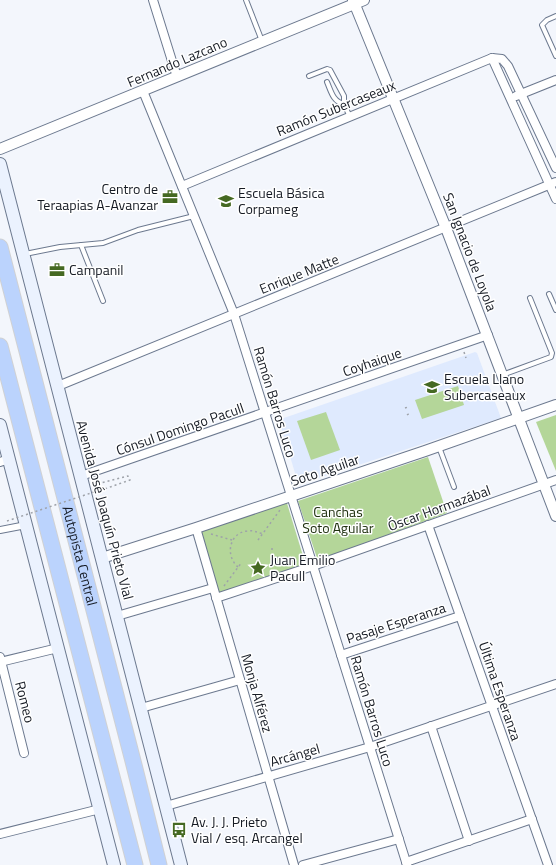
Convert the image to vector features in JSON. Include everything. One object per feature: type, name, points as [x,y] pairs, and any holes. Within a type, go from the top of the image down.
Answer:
[{"type":"highway","name":"Autopista Central","points":[[0,247],[159,865]]},
{"type":"highway","name":"Autopista Central","points":[[0,346],[136,865]]},
{"type":"main road","name":"Avenida José Joaquín Prieto Vial","points":[[0,164],[181,865]]},
{"type":"main road","points":[[0,425],[4,460],[26,525],[114,865]]},
{"type":"street","points":[[153,0],[178,77]]},
{"type":"street","name":"Fernando Lazcano","points":[[0,149],[178,77],[357,1]]},
{"type":"street","name":"San Ignacio de Loyola","points":[[357,1],[393,99],[488,335],[556,516]]},
{"type":"street","points":[[492,58],[553,183],[556,198]]},
{"type":"street","name":"Ramón Subercaseaux","points":[[182,186],[492,58],[502,59],[508,66],[521,94]]},
{"type":"street","points":[[511,99],[556,80]]},
{"type":"street","name":"Ramón Barros Luco","points":[[143,91],[234,314],[407,863]]},
{"type":"street","points":[[521,94],[556,168]]},
{"type":"street","name":"Enrique Matte","points":[[58,386],[553,183]]},
{"type":"street","name":"Coyhaique","points":[[265,413],[488,335]]},
{"type":"street","name":"Soto Aguilar","points":[[102,558],[291,496],[519,419],[556,405]]},
{"type":"street","name":"Cónsul Domingo Pacull","points":[[81,476],[265,413]]},
{"type":"street","name":"Óscar Hormazábal","points":[[216,598],[313,566],[556,480]]},
{"type":"street","points":[[0,530],[26,525]]},
{"type":"street","name":"Última Esperanza","points":[[428,525],[548,865]]},
{"type":"street","name":"Monja Alférez","points":[[196,528],[294,865]]},
{"type":"street","points":[[117,616],[213,588]]},
{"type":"street","name":"Pasaje Esperanza","points":[[341,655],[460,616]]},
{"type":"street","points":[[0,661],[58,648]]},
{"type":"street","name":"Romeo","points":[[0,661],[24,753]]},
{"type":"street","points":[[141,708],[240,680]]},
{"type":"street","name":"Arcángel","points":[[166,806],[370,747],[556,684]]},
{"type":"street","points":[[431,726],[469,840]]},
{"type":"street","points":[[0,834],[100,809]]},
{"type":"street","points":[[407,863],[532,819]]},
{"type":"street","points":[[302,865],[399,839]]},
{"type":"lane","points":[[246,0],[262,41]]},
{"type":"lane","points":[[556,16],[547,20],[542,25],[556,56]]},
{"type":"lane","points":[[308,76],[327,69],[330,70],[344,96],[344,104],[350,117]]},
{"type":"lane","points":[[327,82],[335,100],[344,104]]},
{"type":"lane","points":[[23,254],[60,247],[103,243],[138,230],[194,216]]},
{"type":"lane","points":[[81,245],[103,301]]},
{"type":"lane","points":[[549,294],[556,310]]},
{"type":"lane","points":[[502,375],[551,357],[552,353],[530,298]]},
{"type":"lane","points":[[439,446],[454,487]]},
{"type":"path","points":[[7,521],[130,480],[128,476],[90,486]]},
{"type":"path","points":[[258,540],[282,508]]},
{"type":"path","points":[[238,567],[234,563],[230,552],[232,540],[241,532],[247,530],[253,530],[262,534]]},
{"type":"path","points":[[206,532],[232,540]]},
{"type":"path","points":[[272,556],[303,563]]},
{"type":"path","points":[[222,588],[242,562]]},
{"type":"shaded area","name":"Escuela Llano Subercaseaux","points":[[475,352],[477,353],[501,418],[301,484],[298,483],[280,423],[281,419]]},
{"type":"green space","points":[[458,386],[464,405],[422,419],[415,400]]},
{"type":"green space","points":[[326,412],[340,450],[311,460],[297,421]]},
{"type":"green space","points":[[556,415],[556,471],[536,422]]},
{"type":"green space","name":"Canchas Soto Aguilar","points":[[428,457],[447,513],[318,561],[298,501]]},
{"type":"green space","points":[[286,500],[307,569],[217,595],[198,530]]},
{"type":"place","name":"Centro de Teraapias A-Avanzar","points":[[170,197]]},
{"type":"place","name":"Escuela Básica Corpameg","points":[[226,201]]},
{"type":"place","name":"Campanil","points":[[57,270]]},
{"type":"place","name":"Escuela Llano Subercaseaux","points":[[432,387]]},
{"type":"place","name":"Juan Emilio Pacull","points":[[258,568]]},
{"type":"place","name":"Av. J. J. Prieto Vial / esq. Arcangel","points":[[179,830]]}]
